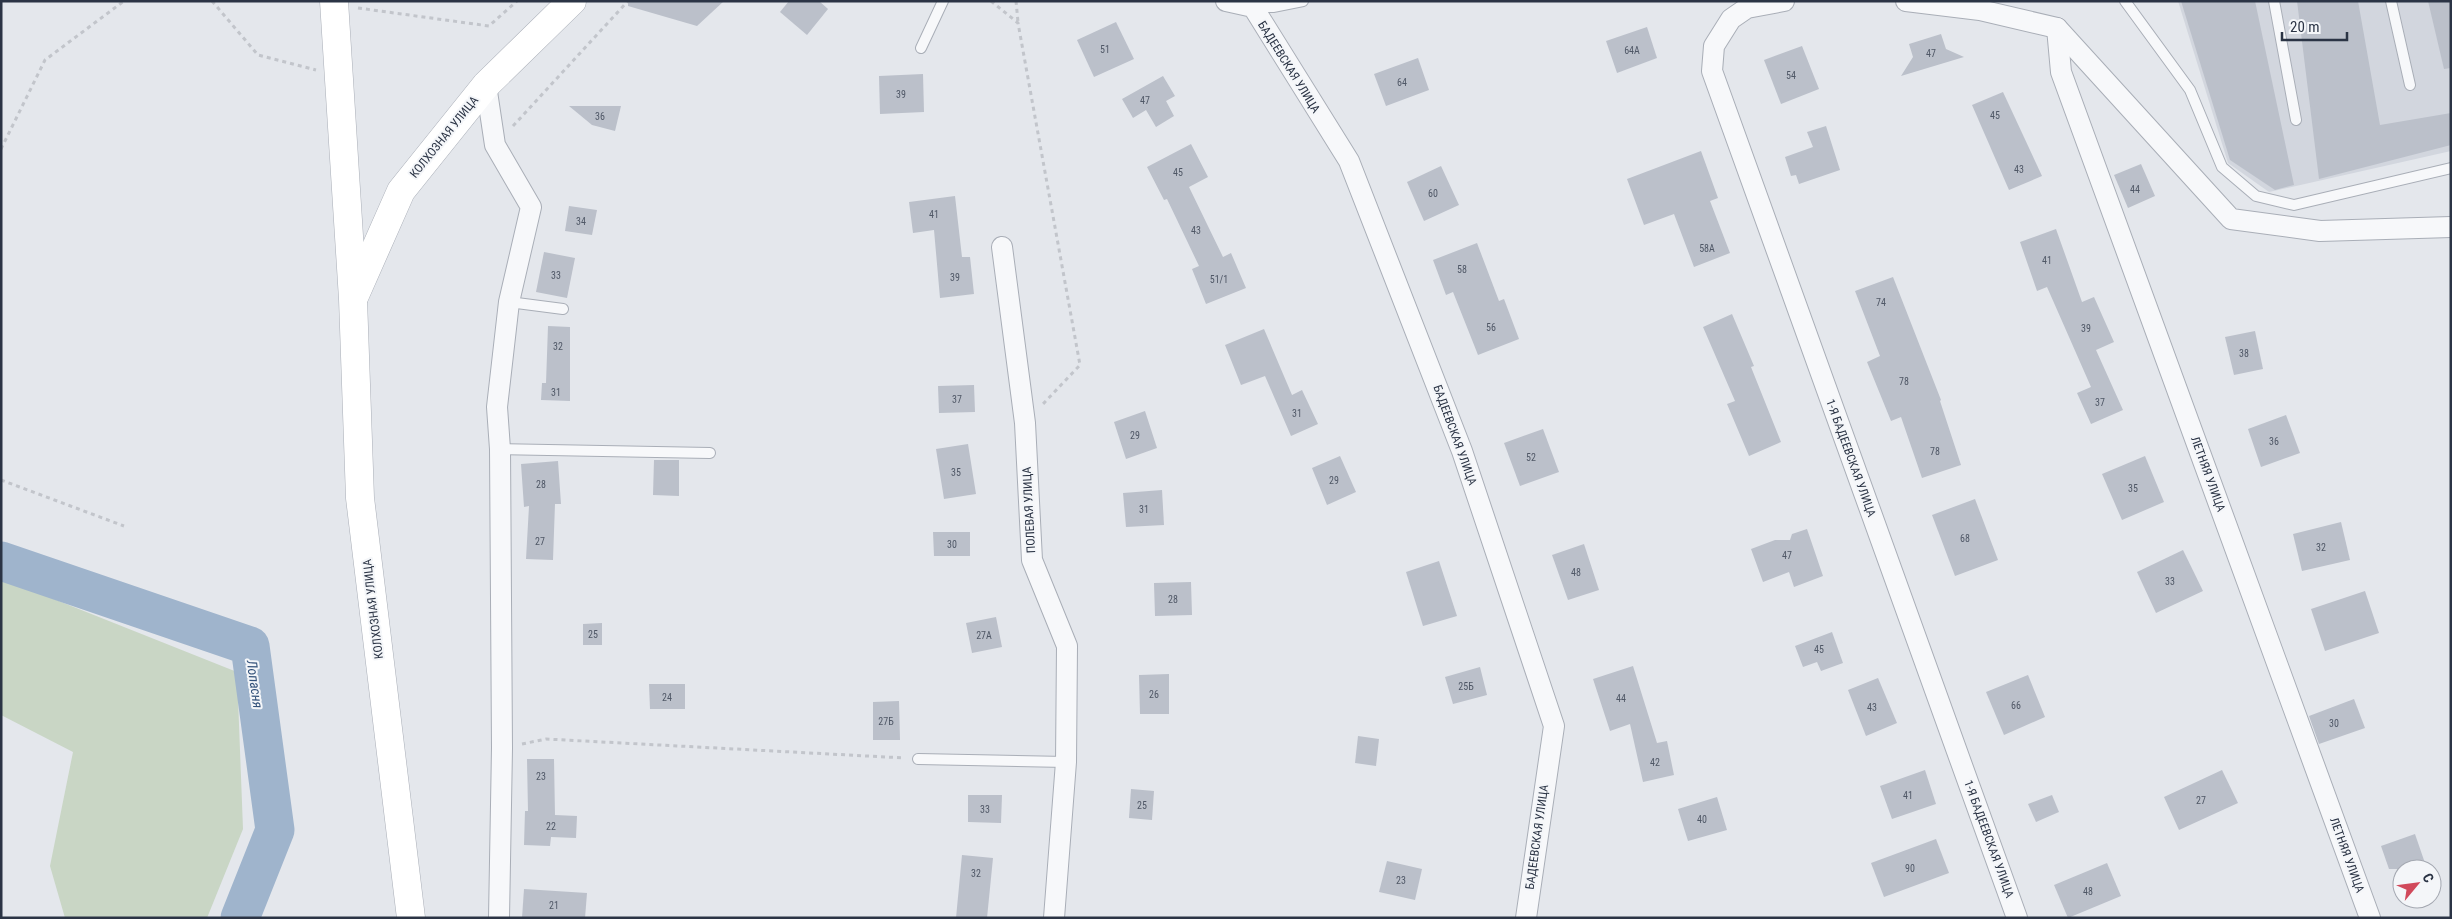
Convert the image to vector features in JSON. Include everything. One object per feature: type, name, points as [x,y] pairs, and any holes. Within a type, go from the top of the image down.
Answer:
[{"type":"main road","name":"КОЛХОЗНАЯ УЛИЦА","points":[[353,299],[401,191],[486,85],[572,1]]},
{"type":"main road","name":"КОЛХОЗНАЯ УЛИЦА","points":[[335,5],[353,299],[360,498],[411,918]]},
{"type":"street","name":"БАДЕЕВСКАЯ УЛИЦА","points":[[1226,1],[1253,8],[1349,161],[1462,450],[1554,726],[1526,918]]},
{"type":"street","name":"1-Я БАДЕЕВСКАЯ УЛИЦА","points":[[1784,1],[1747,8],[1731,19],[1714,46],[1712,71],[2017,918]]},
{"type":"street","points":[[1906,1],[1980,10],[2057,28],[2231,219],[2320,230],[2451,227]]},
{"type":"street","name":"ЛЕТНЯЯ УЛИЦА","points":[[2057,28],[2061,72],[2370,918]]},
{"type":"street","points":[[486,85],[495,145],[531,207],[509,302],[497,406],[500,449],[502,748],[499,918]]},
{"type":"street","name":"ПОЛЕВАЯ УЛИЦА","points":[[1002,247],[1025,423],[1032,560],[1067,646],[1066,762],[1054,918]]},
{"type":"lane","points":[[920,48],[943,1]]},
{"type":"lane","points":[[1253,8],[1273,7],[1303,1]]},
{"type":"lane","points":[[2125,1],[2190,90],[2222,167],[2256,196],[2294,205],[2451,168]]},
{"type":"lane","points":[[2274,1],[2296,120]]},
{"type":"lane","points":[[2391,1],[2410,85]]},
{"type":"lane","points":[[509,302],[563,309]]},
{"type":"lane","points":[[500,449],[710,453]]},
{"type":"lane","points":[[918,758],[1066,762]]},
{"type":"path","points":[[1,149],[46,60],[124,1]]},
{"type":"path","points":[[212,1],[258,55],[314,70],[339,71]]},
{"type":"path","points":[[335,5],[489,26],[517,1]]},
{"type":"path","points":[[495,145],[628,1]]},
{"type":"path","points":[[991,1],[1018,23]]},
{"type":"path","points":[[1016,1],[1018,23],[1080,365],[1025,423]]},
{"type":"path","points":[[1,480],[124,526]]},
{"type":"path","points":[[502,748],[546,739],[918,758]]},
{"type":"shaded area","points":[[2178,1],[2451,1],[2451,151],[2269,192],[2228,163]]},
{"type":"green space","points":[[1,578],[237,672],[243,829],[207,918],[65,918],[50,866],[73,752],[1,715]]},
{"type":"building","points":[[628,1],[724,1],[697,26],[628,6]]},
{"type":"building","points":[[789,1],[819,1],[828,9],[807,35],[780,12]]},
{"type":"building","points":[[2181,1],[2255,1],[2294,185],[2275,190],[2230,160]]},
{"type":"building","points":[[2297,1],[2358,1],[2380,125],[2451,113],[2451,145],[2319,179]]},
{"type":"building","points":[[2428,1],[2451,1],[2451,68],[2444,69]]},
{"type":"building","points":[[1116,22],[1134,59],[1094,77],[1077,40]]},
{"type":"building","points":[[1647,27],[1657,58],[1617,73],[1606,41]]},
{"type":"building","points":[[1941,34],[1946,49],[1964,57],[1901,76],[1913,57],[1909,44]]},
{"type":"building","points":[[1802,46],[1819,89],[1781,104],[1764,60]]},
{"type":"building","points":[[1418,58],[1429,90],[1386,106],[1374,74]]},
{"type":"building","points":[[923,74],[924,112],[880,114],[879,76]]},
{"type":"building","points":[[1163,76],[1175,96],[1166,101],[1174,116],[1156,127],[1146,110],[1133,118],[1122,99]]},
{"type":"building","points":[[2003,92],[2042,176],[2009,190],[1972,105]]},
{"type":"building","points":[[569,106],[621,106],[615,131],[592,125]]},
{"type":"building","points":[[1826,126],[1840,170],[1799,184],[1796,175],[1791,176],[1785,157],[1813,147],[1807,132]]},
{"type":"building","points":[[1191,144],[1208,177],[1189,187],[1223,257],[1231,253],[1246,288],[1206,304],[1192,269],[1199,266],[1167,199],[1164,200],[1147,167]]},
{"type":"building","points":[[1701,151],[1718,198],[1710,201],[1730,253],[1694,267],[1674,214],[1644,225],[1627,179]]},
{"type":"building","points":[[2141,164],[2155,196],[2128,208],[2114,175]]},
{"type":"building","points":[[1441,166],[1459,205],[1424,221],[1407,182]]},
{"type":"building","points":[[955,196],[962,257],[970,257],[974,294],[940,298],[934,230],[913,233],[909,202]]},
{"type":"building","points":[[569,206],[597,210],[592,235],[565,231]]},
{"type":"building","points":[[2056,229],[2082,302],[2094,297],[2114,342],[2096,350],[2123,410],[2091,424],[2077,393],[2091,387],[2047,287],[2037,291],[2020,242]]},
{"type":"building","points":[[1477,243],[1499,301],[1504,299],[1519,339],[1478,355],[1453,292],[1446,295],[1433,260]]},
{"type":"building","points":[[544,252],[575,258],[567,298],[536,292]]},
{"type":"building","points":[[1893,277],[1941,400],[1961,465],[1922,478],[1901,417],[1891,421],[1867,362],[1880,356],[1855,291]]},
{"type":"building","points":[[1732,314],[1754,366],[1751,367],[1781,442],[1749,456],[1727,404],[1735,401],[1703,327]]},
{"type":"building","points":[[548,326],[570,327],[570,401],[541,400],[542,383],[546,383]]},
{"type":"building","points":[[1264,329],[1292,395],[1302,390],[1318,424],[1291,436],[1265,376],[1241,385],[1225,345]]},
{"type":"building","points":[[2255,331],[2263,369],[2234,375],[2225,337]]},
{"type":"building","points":[[974,385],[975,412],[939,413],[938,386]]},
{"type":"building","points":[[1145,411],[1157,448],[1126,459],[1114,422]]},
{"type":"building","points":[[2286,415],[2300,453],[2261,467],[2248,429]]},
{"type":"building","points":[[1543,429],[1559,472],[1520,486],[1504,443]]},
{"type":"building","points":[[968,444],[976,494],[944,499],[936,449]]},
{"type":"building","points":[[1340,456],[1356,492],[1327,505],[1312,468]]},
{"type":"building","points":[[2145,456],[2164,502],[2122,520],[2102,474]]},
{"type":"building","points":[[654,460],[679,460],[679,496],[653,495]]},
{"type":"building","points":[[558,461],[561,504],[555,504],[553,560],[526,559],[529,506],[524,507],[521,464]]},
{"type":"building","points":[[1162,490],[1164,525],[1126,527],[1123,493]]},
{"type":"building","points":[[1975,499],[1998,560],[1955,576],[1932,515]]},
{"type":"building","points":[[2341,522],[2350,560],[2302,571],[2293,534]]},
{"type":"building","points":[[1807,529],[1823,576],[1794,587],[1789,572],[1763,582],[1751,549],[1775,540],[1790,540],[1792,534]]},
{"type":"building","points":[[933,532],[970,532],[970,556],[934,556]]},
{"type":"building","points":[[1584,544],[1599,590],[1568,600],[1552,555]]},
{"type":"building","points":[[2183,550],[2203,591],[2156,613],[2137,572]]},
{"type":"building","points":[[1439,561],[1457,616],[1423,626],[1406,572]]},
{"type":"building","points":[[1191,582],[1192,615],[1155,616],[1154,583]]},
{"type":"building","points":[[2365,591],[2379,633],[2325,651],[2311,609]]},
{"type":"building","points":[[996,617],[1002,647],[972,653],[966,623]]},
{"type":"building","points":[[602,623],[602,645],[583,645],[583,624]]},
{"type":"building","points":[[1832,632],[1843,663],[1821,671],[1817,662],[1803,667],[1795,646]]},
{"type":"building","points":[[1633,666],[1657,743],[1667,741],[1674,775],[1643,782],[1630,724],[1610,731],[1593,679]]},
{"type":"building","points":[[1480,667],[1487,695],[1453,704],[1445,677]]},
{"type":"building","points":[[1169,674],[1169,714],[1140,714],[1139,675]]},
{"type":"building","points":[[2028,675],[2045,717],[2004,735],[1986,692]]},
{"type":"building","points":[[1878,678],[1897,723],[1866,736],[1848,690]]},
{"type":"building","points":[[649,684],[685,684],[685,709],[650,709]]},
{"type":"building","points":[[2354,699],[2365,728],[2319,744],[2309,716]]},
{"type":"building","points":[[899,701],[900,740],[873,740],[873,702]]},
{"type":"building","points":[[1358,736],[1379,739],[1376,766],[1355,763]]},
{"type":"building","points":[[527,759],[554,759],[555,815],[577,816],[576,838],[551,837],[550,846],[524,845],[525,811],[528,811]]},
{"type":"building","points":[[1925,770],[1936,804],[1892,819],[1880,786]]},
{"type":"building","points":[[2222,770],[2238,803],[2179,830],[2164,797]]},
{"type":"building","points":[[1131,789],[1154,791],[1152,820],[1129,818]]},
{"type":"building","points":[[968,795],[1002,795],[1001,823],[968,822]]},
{"type":"building","points":[[2052,795],[2059,812],[2036,822],[2028,804]]},
{"type":"building","points":[[1717,797],[1727,830],[1688,841],[1678,809]]},
{"type":"building","points":[[2415,834],[2424,859],[2392,859],[2392,869],[2389,869],[2381,846]]},
{"type":"building","points":[[1936,839],[1949,873],[1884,897],[1871,863]]},
{"type":"building","points":[[962,855],[993,858],[987,918],[956,918]]},
{"type":"building","points":[[1387,861],[1422,869],[1415,900],[1379,892]]},
{"type":"building","points":[[2107,863],[2121,896],[2068,918],[2054,885]]},
{"type":"building","points":[[524,889],[587,893],[585,918],[522,918]]},
{"type":"waterway","name":"Лопасня","points":[[1,561],[250,646],[275,830],[240,918]]}]
